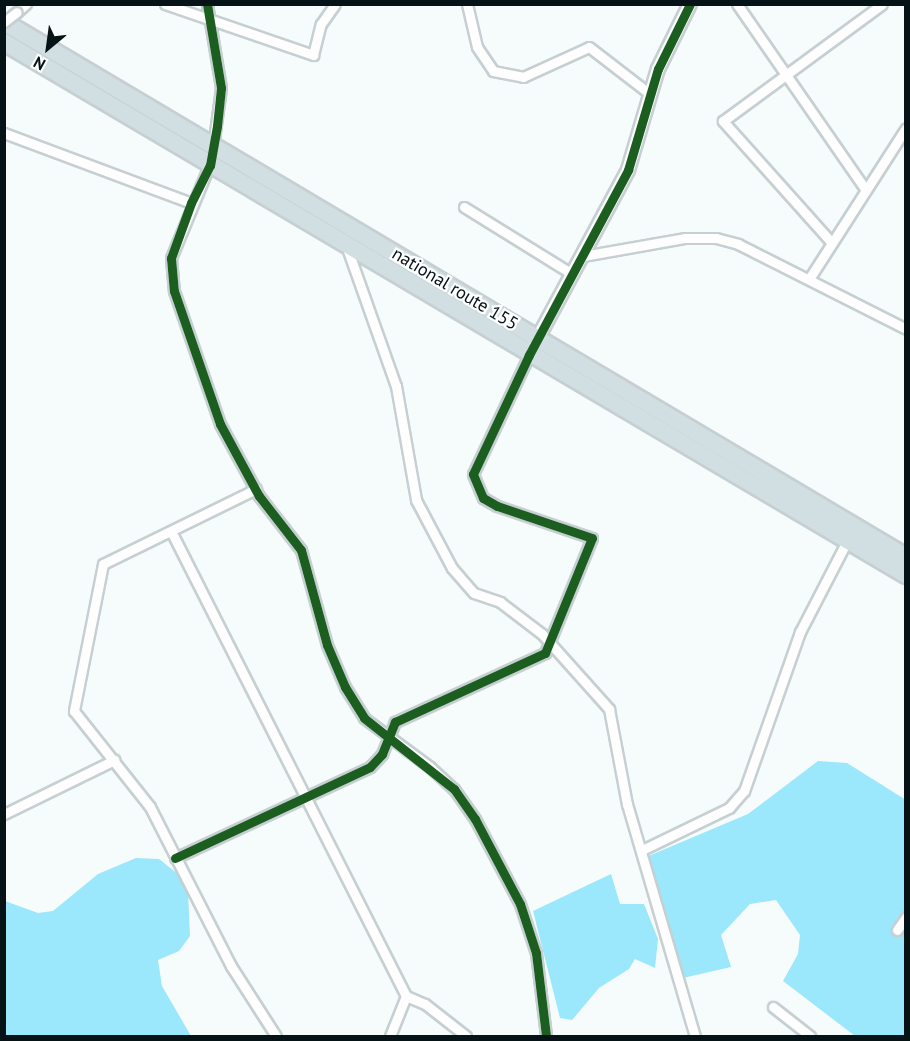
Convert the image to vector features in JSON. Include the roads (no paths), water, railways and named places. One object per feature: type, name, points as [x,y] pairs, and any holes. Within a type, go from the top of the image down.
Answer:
[{"type":"highway","name":"national route 155","points":[[9,19],[213,145],[906,557]]},
{"type":"highway","name":"national route 155","points":[[4,42],[529,355],[906,575]]},
{"type":"street","points":[[9,19],[26,4]]},
{"type":"street","points":[[165,4],[313,55],[321,24],[335,4]]},
{"type":"street","points":[[207,4],[221,88],[210,165],[191,203],[171,258],[174,291],[220,424],[256,489],[302,550],[327,645],[345,687],[364,718],[454,789],[485,838],[520,904],[536,953],[546,1036]]},
{"type":"street","points":[[467,4],[477,47],[493,71],[523,77],[589,47],[650,94]]},
{"type":"street","points":[[175,858],[370,767],[382,754],[387,734],[395,722],[545,653],[592,538],[497,506],[483,498],[473,474],[529,355],[628,170],[650,94],[690,4]]},
{"type":"street","points":[[737,4],[866,190]]},
{"type":"street","points":[[832,243],[723,121],[882,4]]},
{"type":"street","points":[[4,48],[90,93]]},
{"type":"street","points":[[808,279],[906,128]]},
{"type":"street","points":[[4,133],[191,203]]},
{"type":"street","points":[[464,207],[572,274]]},
{"type":"street","points":[[583,256],[685,238],[716,238],[738,244],[906,329]]},
{"type":"street","points":[[346,245],[396,386],[416,500],[452,568],[474,593],[500,602],[549,642],[609,709],[627,804],[694,1036]]},
{"type":"street","points":[[256,489],[103,564],[74,711],[150,807],[231,966],[276,1036]]},
{"type":"street","points":[[171,531],[303,798],[406,996],[425,1004],[466,1036]]},
{"type":"street","points":[[642,850],[729,808],[744,791],[800,632],[847,541]]},
{"type":"street","points":[[4,814],[114,760]]},
{"type":"street","points":[[897,930],[906,917]]},
{"type":"street","points":[[390,1036],[406,996]]},
{"type":"street","points":[[773,1007],[810,1036]]}]
